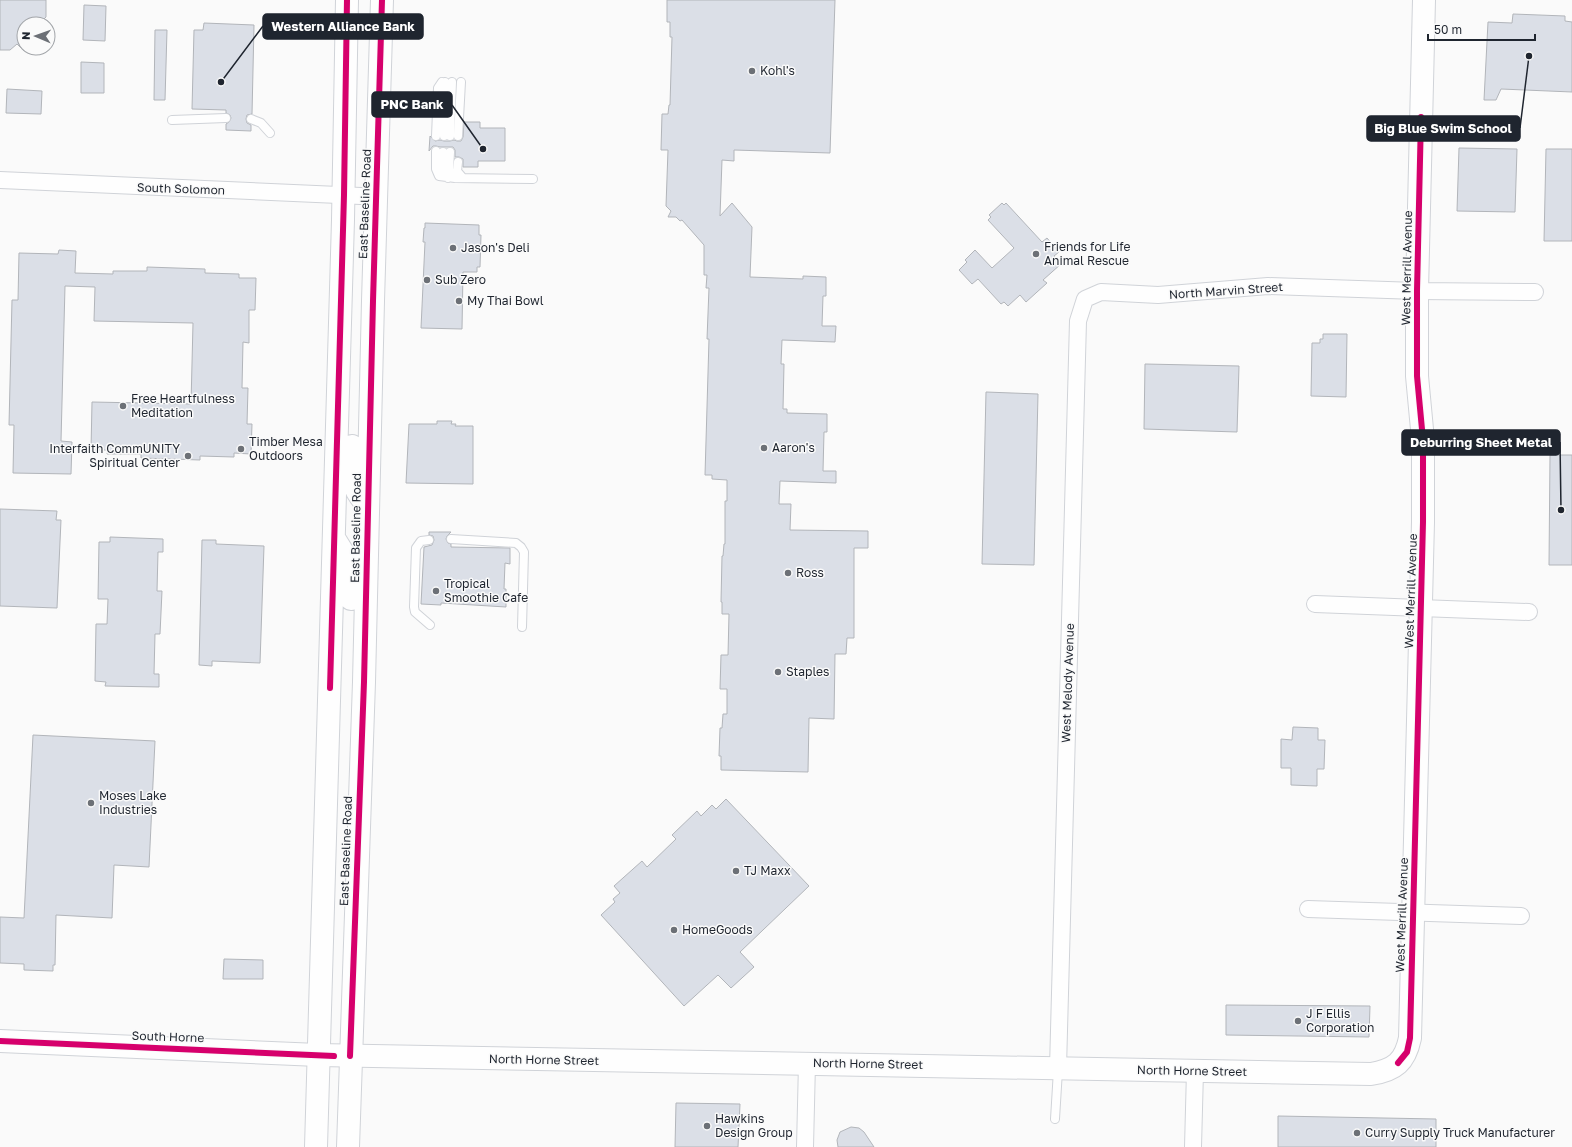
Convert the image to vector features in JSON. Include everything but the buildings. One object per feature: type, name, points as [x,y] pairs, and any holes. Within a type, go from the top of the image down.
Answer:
[{"type":"main road","name":"East Baseline Road","points":[[347,0],[353,196],[339,366],[334,538],[334,1056],[348,1147]]},
{"type":"main road","name":"East Baseline Road","points":[[316,1147],[334,1056],[364,682],[374,249],[382,0]]},
{"type":"main road","name":"West Merrill Avenue","points":[[1398,1063],[1407,1052],[1410,1038],[1421,608],[1423,440],[1417,376],[1417,291],[1424,0]]},
{"type":"main road","points":[[339,366],[349,382],[353,399],[351,476],[358,496],[368,506]]},
{"type":"main road","points":[[334,538],[350,564],[352,575],[349,644],[364,682]]},
{"type":"main road","name":"South Horne","points":[[0,1041],[334,1056]]},
{"type":"main road","name":"North Horne Street","points":[[334,1056],[807,1063],[1371,1074],[1386,1071],[1398,1063]]},
{"type":"street","name":"South Solomon","points":[[0,180],[142,188],[353,196]]},
{"type":"street","name":"North Marvin Street","points":[[1085,300],[1101,292],[1158,295],[1268,286],[1417,291],[1535,292]]},
{"type":"street","name":"West Melody Avenue","points":[[1058,1068],[1078,321],[1085,300]]},
{"type":"street","points":[[1315,604],[1529,612]]},
{"type":"street","points":[[1308,909],[1521,916]]},
{"type":"street","points":[[805,1147],[807,1063]]},
{"type":"street","points":[[1193,1147],[1195,1071]]},
{"type":"lane","points":[[447,136],[450,82],[447,136]]},
{"type":"lane","points":[[172,120],[226,118]]},
{"type":"lane","points":[[251,119],[261,123],[270,133]]},
{"type":"lane","points":[[455,178],[450,170],[443,151],[436,169],[439,176],[455,178],[533,179]]},
{"type":"lane","points":[[455,178],[458,162]]},
{"type":"lane","points":[[429,540],[421,541],[416,548],[414,607],[415,612],[430,625]]},
{"type":"lane","points":[[450,540],[516,543],[521,546],[524,552],[522,627]]},
{"type":"lane","points":[[1055,1119],[1058,1068]]},
{"type":"cycle path","points":[[330,688],[344,195],[347,0]]},
{"type":"cycle path","points":[[350,1056],[364,682],[382,0]]},
{"type":"cycle path","points":[[1398,1063],[1407,1052],[1410,1038],[1423,522],[1423,440],[1417,376],[1417,291],[1421,117]]},
{"type":"cycle path","points":[[0,1041],[334,1056]]},
{"type":"place","name":"Big Blue Swim School","points":[[1529,56]]},
{"type":"place","name":"Kohl's","points":[[752,71]]},
{"type":"place","name":"Western Alliance Bank","points":[[221,82]]},
{"type":"place","name":"PNC Bank","points":[[483,149]]},
{"type":"place","name":"Jason's Deli","points":[[453,248]]},
{"type":"place","name":"Friends for Life Animal Rescue","points":[[1036,254]]},
{"type":"place","name":"Sub Zero","points":[[427,280]]},
{"type":"place","name":"My Thai Bowl","points":[[459,301]]},
{"type":"place","name":"Free Heartfulness Meditation","points":[[123,406]]},
{"type":"place","name":"Aaron's","points":[[764,448]]},
{"type":"place","name":"Timber Mesa Outdoors","points":[[241,449]]},
{"type":"place","name":"Interfaith CommUNITY Spiritual Center","points":[[188,456]]},
{"type":"place","name":"Deburring Sheet Metal","points":[[1561,510]]},
{"type":"place","name":"Ross","points":[[788,573]]},
{"type":"place","name":"Tropical Smoothie Cafe","points":[[436,591]]},
{"type":"place","name":"Staples","points":[[778,672]]},
{"type":"place","name":"Moses Lake Industries","points":[[91,803]]},
{"type":"place","name":"TJ Maxx","points":[[736,871]]},
{"type":"place","name":"HomeGoods","points":[[674,930]]},
{"type":"place","name":"J F Ellis Corporation","points":[[1298,1021]]},
{"type":"place","name":"Hawkins Design Group","points":[[707,1126]]},
{"type":"place","name":"Curry Supply Truck Manufacturer","points":[[1357,1133]]}]
